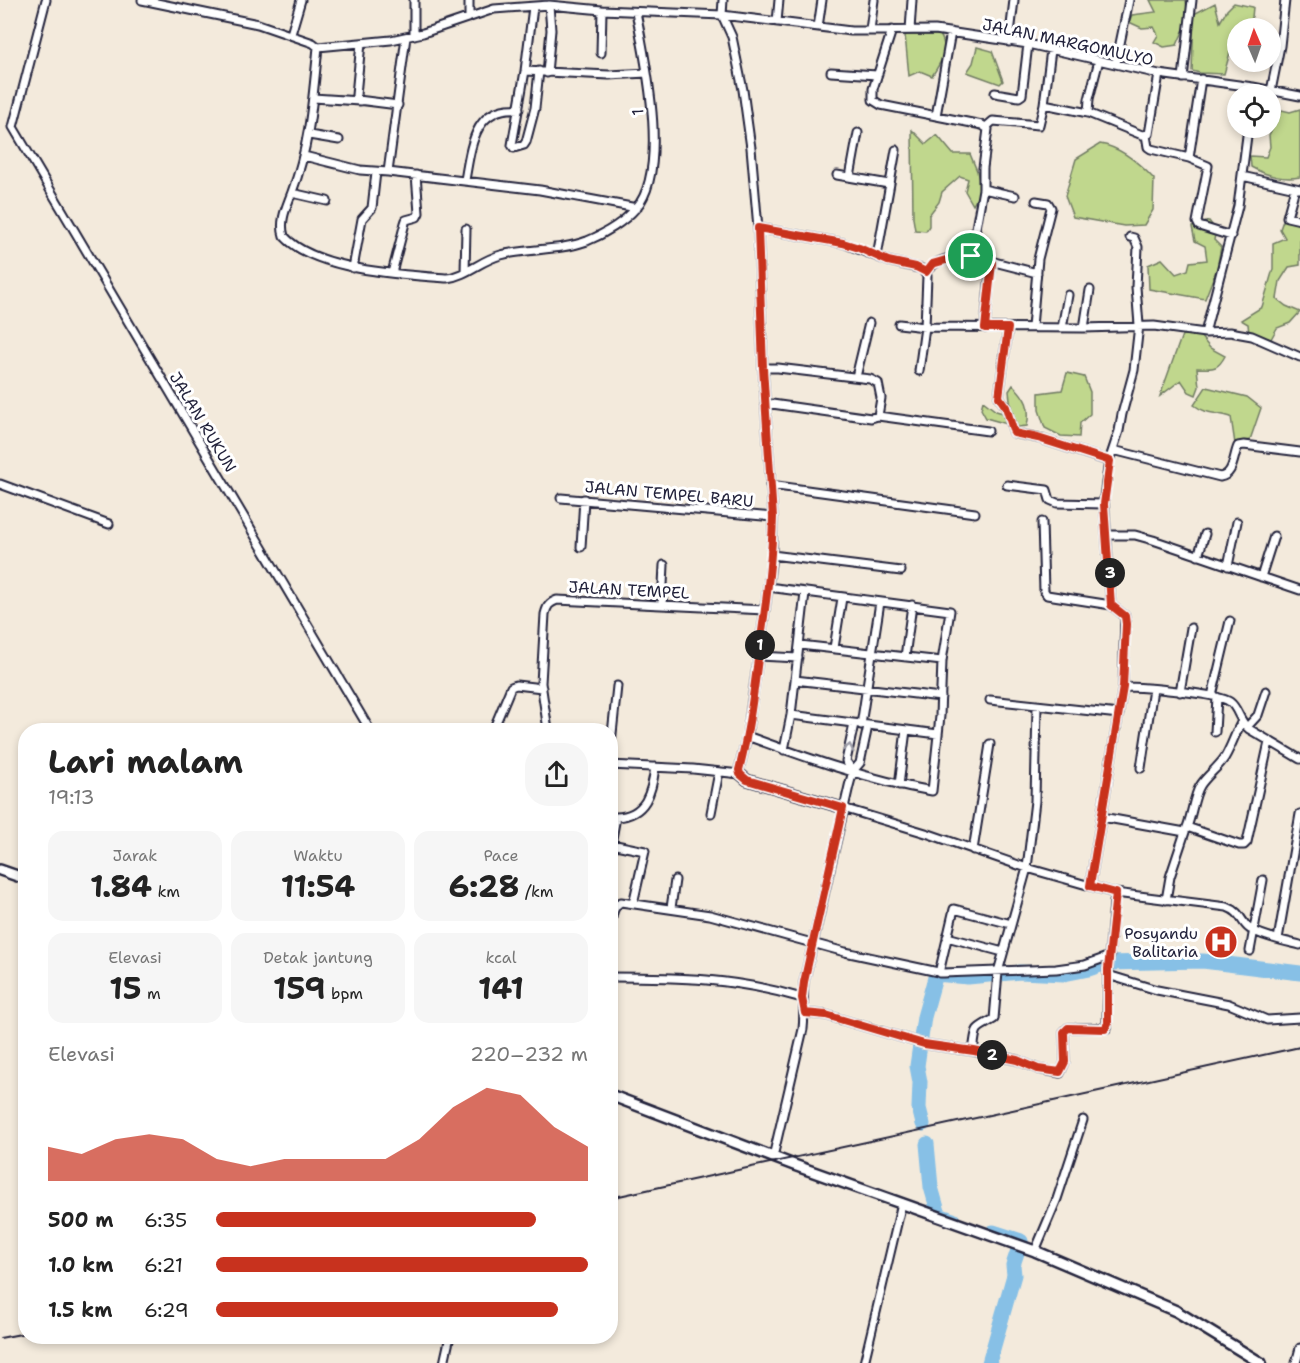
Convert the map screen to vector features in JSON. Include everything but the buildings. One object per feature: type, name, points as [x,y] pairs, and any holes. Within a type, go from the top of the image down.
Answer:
[{"type":"main road","points":[[0,870],[18,876]]},
{"type":"main road","points":[[618,1098],[773,1157],[1023,1246],[1176,1311],[1261,1363]]},
{"type":"street","name":"JALAN RUKUN","points":[[46,0],[13,127],[366,723]]},
{"type":"street","points":[[142,0],[258,24],[291,34],[318,47],[309,135],[282,225],[284,237],[313,255],[353,268],[382,273],[457,277],[478,263],[500,255],[586,241],[616,225],[637,208]]},
{"type":"street","points":[[291,34],[301,0]]},
{"type":"street","points":[[388,172],[414,0]]},
{"type":"street","points":[[469,16],[470,0]]},
{"type":"street","points":[[723,0],[722,15],[732,37],[743,90],[751,148],[758,228],[763,368],[773,517],[768,587],[740,774]]},
{"type":"street","points":[[777,22],[779,0]]},
{"type":"street","points":[[818,27],[822,0]]},
{"type":"street","points":[[870,30],[874,0]]},
{"type":"street","points":[[910,30],[912,0]]},
{"type":"street","points":[[1009,42],[1014,0]]},
{"type":"street","points":[[1116,63],[1129,0]]},
{"type":"street","points":[[1183,78],[1192,0]]},
{"type":"street","points":[[1272,84],[1286,0]]},
{"type":"street","name":"JALAN MARGOMULYO","points":[[318,47],[410,36],[511,3],[533,7],[549,5],[636,12],[722,15],[851,31],[951,32],[1028,44],[1159,74],[1227,86]]},
{"type":"street","points":[[533,7],[512,145],[514,148],[525,144],[535,108],[551,30],[549,5]]},
{"type":"street","points":[[601,53],[602,10]]},
{"type":"street","name":"1","points":[[636,12],[647,73],[654,134],[654,154],[645,192],[637,208]]},
{"type":"street","points":[[892,30],[872,97],[876,103],[986,127]]},
{"type":"street","points":[[936,116],[951,32]]},
{"type":"street","points":[[360,101],[356,95],[361,43]]},
{"type":"street","points":[[994,93],[1019,97],[1022,95],[1028,44]]},
{"type":"street","points":[[986,127],[993,121],[1038,125],[1040,123],[1051,50]]},
{"type":"street","points":[[1088,113],[1089,99],[1100,60]]},
{"type":"street","points":[[525,71],[609,75],[647,73]]},
{"type":"street","points":[[831,72],[878,75]]},
{"type":"street","points":[[1159,74],[1149,134],[1146,135],[1147,144],[1151,149],[1189,158],[1208,166],[1197,222],[1199,226],[1231,236]]},
{"type":"street","points":[[1189,158],[1198,112],[1201,80]]},
{"type":"street","name":"JALAN MARGOMULYO","points":[[1281,93],[1300,96]]},
{"type":"street","points":[[314,98],[398,105]]},
{"type":"street","points":[[1044,104],[1088,113],[1146,135]]},
{"type":"street","points":[[465,180],[473,141],[480,124],[498,111],[507,108],[519,109]]},
{"type":"street","points":[[971,256],[983,189],[988,129],[986,127]]},
{"type":"street","points":[[850,177],[858,133]]},
{"type":"street","points":[[309,135],[339,140]]},
{"type":"street","points":[[1205,333],[1238,206],[1247,138]]},
{"type":"street","points":[[877,256],[888,184],[896,150]]},
{"type":"street","points":[[304,156],[327,163],[376,172],[540,190],[637,208]]},
{"type":"street","points":[[353,268],[362,219],[372,208],[376,172]]},
{"type":"street","points":[[392,273],[406,220],[417,217],[419,213],[416,175]]},
{"type":"street","points":[[837,175],[888,184]]},
{"type":"street","points":[[1242,176],[1298,188],[1287,217],[1300,220]]},
{"type":"street","points":[[983,189],[1015,196]]},
{"type":"street","points":[[292,193],[327,201]]},
{"type":"street","points":[[1032,327],[1037,273],[1051,205],[1036,201]]},
{"type":"street","points":[[758,228],[843,243],[888,261],[926,272]]},
{"type":"street","points":[[465,272],[466,229]]},
{"type":"street","points":[[1111,605],[1108,535],[1104,504],[1110,461],[1134,370],[1139,325],[1136,287],[1138,246],[1134,238],[1130,237]]},
{"type":"street","points":[[920,371],[925,327],[926,272],[932,264],[971,256],[1037,273]]},
{"type":"street","points":[[985,328],[992,263]]},
{"type":"street","points":[[1084,328],[1090,290]]},
{"type":"street","points":[[1062,328],[1068,295]]},
{"type":"street","points":[[856,377],[869,322]]},
{"type":"street","points":[[899,324],[985,328],[1084,328],[1139,325],[1170,327],[1205,333],[1230,332],[1252,336],[1300,357]]},
{"type":"street","points":[[1008,328],[999,397],[1006,407],[1014,433],[1038,438],[1110,461]]},
{"type":"street","points":[[763,368],[856,377],[878,383],[881,398],[878,416]]},
{"type":"street","points":[[765,403],[988,431]]},
{"type":"street","points":[[1113,450],[1220,477],[1229,473],[1238,446],[1300,452]]},
{"type":"street","points":[[0,484],[109,524]]},
{"type":"street","points":[[770,485],[975,513]]},
{"type":"street","points":[[1007,485],[1047,490],[1050,500],[1057,503],[1104,504]]},
{"type":"street","name":"JALAN TEMPEL BARU","points":[[561,498],[773,517]]},
{"type":"street","points":[[581,547],[584,499]]},
{"type":"street","points":[[1042,522],[1044,591],[1047,595],[1111,605],[1125,616],[1123,687],[1090,886]]},
{"type":"street","points":[[1228,566],[1237,522]]},
{"type":"street","points":[[1198,556],[1205,534]]},
{"type":"street","points":[[1108,535],[1135,535],[1300,590]]},
{"type":"street","points":[[1261,577],[1274,536]]},
{"type":"street","points":[[772,555],[901,572]]},
{"type":"street","points":[[662,605],[664,565]]},
{"type":"street","points":[[747,736],[784,750],[899,785],[932,791],[942,662],[950,611],[768,587]]},
{"type":"street","points":[[784,750],[800,645],[804,593]]},
{"type":"street","points":[[834,648],[842,598]]},
{"type":"street","name":"JALAN TEMPEL","points":[[547,723],[542,688],[546,614],[547,606],[551,602],[557,600],[765,610]]},
{"type":"street","points":[[773,1157],[803,1029],[805,1013],[802,998],[843,808],[853,771],[860,763],[861,725],[879,602]]},
{"type":"street","points":[[905,657],[912,605]]},
{"type":"street","points":[[1215,732],[1215,696],[1230,621]]},
{"type":"street","points":[[1180,692],[1191,628]]},
{"type":"street","points":[[800,645],[942,662]]},
{"type":"street","points":[[759,656],[798,658]]},
{"type":"street","points":[[795,680],[941,697]]},
{"type":"street","points":[[496,723],[511,687],[516,685],[542,688]]},
{"type":"street","points":[[613,723],[617,686]]},
{"type":"street","points":[[1123,687],[1215,696],[1232,704],[1244,725],[1300,759]]},
{"type":"street","points":[[1141,768],[1152,689]]},
{"type":"street","points":[[1166,900],[1170,877],[1199,787],[1227,754],[1232,737],[1258,715],[1266,691]]},
{"type":"street","points":[[990,700],[1119,714]]},
{"type":"street","points":[[974,1051],[977,1029],[994,1019],[998,974],[1028,868],[1035,801],[1037,706]]},
{"type":"street","points":[[791,715],[938,734]]},
{"type":"street","points":[[853,771],[846,762],[861,725]]},
{"type":"street","points":[[899,785],[906,730]]},
{"type":"street","points":[[1102,817],[1186,830],[1244,845],[1247,842],[1269,742]]},
{"type":"street","points":[[973,850],[990,744]]},
{"type":"street","points":[[618,765],[740,774],[747,780],[928,834],[1028,868],[1090,886],[1116,893],[1227,907],[1237,911],[1245,924],[1254,930],[1300,945]]},
{"type":"street","points":[[618,817],[625,817],[637,811],[649,795],[657,767]]},
{"type":"street","points":[[711,813],[719,772]]},
{"type":"street","points":[[1278,939],[1298,846],[1300,814]]},
{"type":"street","points":[[618,845],[645,851],[633,904]]},
{"type":"street","points":[[670,908],[675,880]]},
{"type":"street","points":[[1250,951],[1263,880]]},
{"type":"street","points":[[805,1013],[826,1015],[924,1044],[974,1051],[1017,1060],[1045,1071],[1060,1072],[1065,1062],[1064,1032],[1068,1028],[1105,1029],[1108,1023],[1108,972],[1116,893]]},
{"type":"street","points":[[618,904],[670,908],[710,915],[813,944],[939,973],[998,974],[1072,967],[1110,956]]},
{"type":"street","points":[[939,973],[954,909],[1011,924]]},
{"type":"street","points":[[947,937],[1003,952]]},
{"type":"street","points":[[1108,972],[1157,990],[1229,1004],[1268,1020],[1300,1018]]},
{"type":"street","points":[[618,977],[720,980],[767,988],[802,998]]},
{"type":"street","points":[[1035,1251],[1057,1199],[1083,1120]]},
{"type":"street","points":[[864,1363],[903,1203]]},
{"type":"street","points":[[444,1363],[448,1344]]},
{"type":"street","points":[[1296,1363],[1300,1347]]},
{"type":"green space","points":[[1150,0],[1186,0],[1188,20],[1177,45],[1164,47],[1154,42],[1158,35],[1154,27],[1142,28],[1129,22],[1132,15],[1156,12]]},
{"type":"green space","points":[[1215,3],[1220,22],[1234,3],[1253,7],[1252,18],[1227,18],[1227,63],[1224,74],[1192,71],[1194,14]]},
{"type":"green space","points":[[905,35],[940,35],[944,51],[932,76],[920,71],[909,76]]},
{"type":"green space","points":[[977,47],[992,51],[1003,81],[1000,84],[967,72],[973,63]]},
{"type":"green space","points":[[1300,109],[1300,177],[1275,176],[1251,167],[1250,156],[1266,157],[1270,147],[1269,138],[1281,138],[1281,112],[1282,110],[1290,112]]},
{"type":"green space","points":[[912,130],[926,144],[937,135],[953,154],[970,154],[981,190],[973,205],[965,191],[968,179],[960,176],[942,192],[939,202],[929,215],[929,226],[926,231],[915,230],[913,218]]},
{"type":"green space","points":[[1100,144],[1123,152],[1154,179],[1153,210],[1144,225],[1124,226],[1073,217],[1065,196],[1076,159]]},
{"type":"green space","points":[[1284,218],[1300,222],[1300,265],[1289,267],[1280,281],[1277,299],[1300,312],[1290,323],[1277,328],[1271,339],[1249,334],[1248,324],[1241,320],[1262,307],[1273,269],[1273,243],[1285,238],[1280,229]]},
{"type":"green space","points":[[1209,221],[1216,230],[1214,240],[1221,247],[1217,268],[1205,299],[1149,289],[1148,265],[1162,259],[1176,274],[1188,270],[1190,262],[1207,260],[1205,246],[1195,241],[1192,227]]},
{"type":"green space","points":[[1182,335],[1200,336],[1210,348],[1225,356],[1217,366],[1197,368],[1199,387],[1196,395],[1189,392],[1181,380],[1160,396]]},
{"type":"green space","points":[[1067,373],[1084,377],[1090,392],[1090,414],[1080,423],[1079,437],[1061,436],[1045,428],[1039,410],[1039,393],[1062,390]]},
{"type":"green space","points":[[1013,385],[1026,403],[1027,426],[1018,427],[986,418],[981,409],[983,401],[996,411],[1006,414],[1011,409],[1009,391]]},
{"type":"green space","points":[[1206,387],[1247,397],[1261,408],[1250,440],[1235,444],[1231,417],[1207,412],[1194,405]]},
{"type":"waterway","points":[[923,1124],[919,1108],[920,1082],[917,1066],[924,1017],[936,974],[968,977],[1020,972],[1064,974],[1107,963],[1203,961],[1300,973]]},
{"type":"waterway","points":[[927,1144],[931,1187],[939,1215],[953,1220]]},
{"type":"waterway","points":[[989,1363],[1014,1275],[1013,1265],[1021,1241],[993,1232]]},
{"type":"railway","points":[[618,1196],[1300,1047]]},
{"type":"railway","points":[[0,1338],[18,1335]]},
{"type":"place","name":"Posyandu Balitaria","points":[[1221,942]]},
{"type":"route","points":[[758,228],[843,243],[888,261],[916,267],[926,272],[932,264],[937,262],[971,256],[992,263],[985,328],[1008,328],[999,397],[1006,407],[1014,433],[1038,438],[1110,461],[1104,504],[1111,605],[1125,616],[1126,624],[1123,687],[1090,886],[1116,893],[1108,969],[1108,1023],[1105,1029],[1068,1028],[1064,1032],[1065,1062],[1060,1072],[1038,1069],[1017,1060],[974,1051],[924,1044],[826,1015],[805,1013],[802,998],[804,982],[843,808],[747,780],[739,770],[747,736],[773,540],[758,228]]}]
